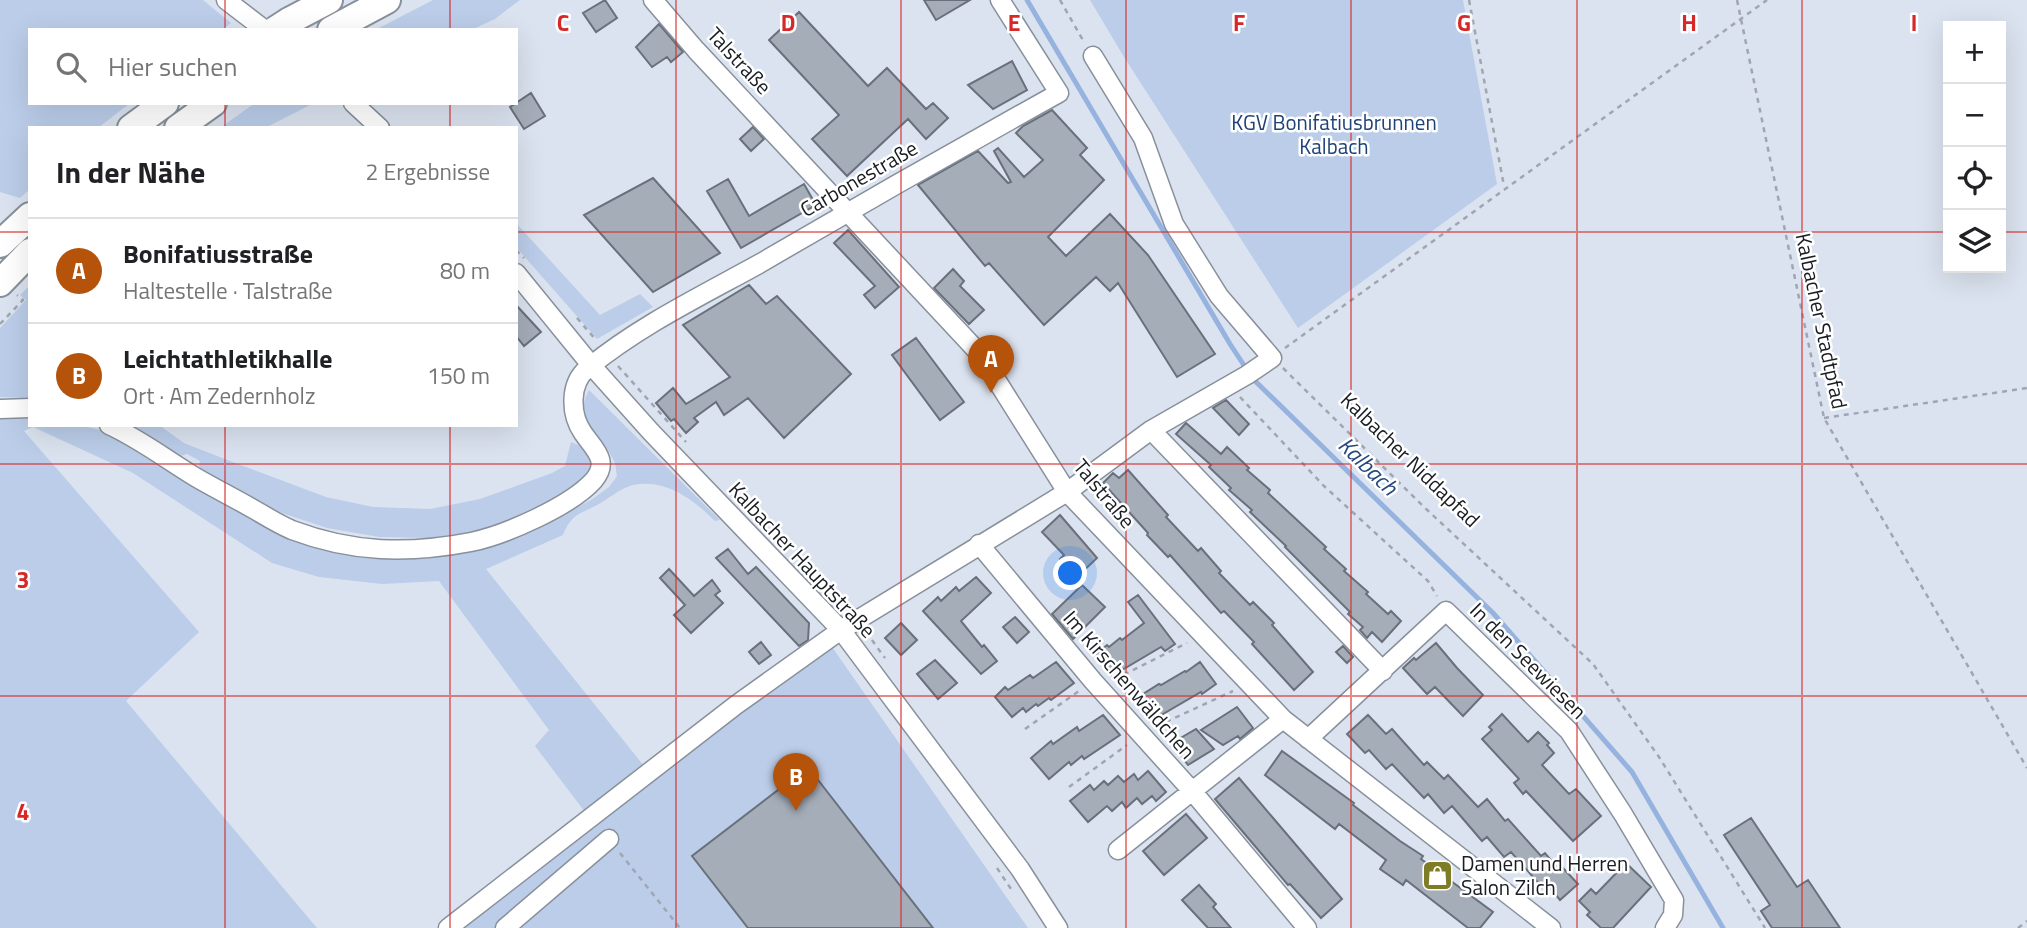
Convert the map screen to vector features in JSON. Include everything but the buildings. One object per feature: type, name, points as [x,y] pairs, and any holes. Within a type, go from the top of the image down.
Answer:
[{"type":"highway","points":[[276,27],[329,0]]},
{"type":"highway","points":[[335,28],[387,0]]},
{"type":"highway","points":[[134,126],[162,105]]},
{"type":"highway","points":[[181,126],[210,105]]},
{"type":"highway","points":[[0,244],[28,218]]},
{"type":"highway","points":[[0,283],[28,254]]},
{"type":"street","points":[[226,0],[276,27]]},
{"type":"street","name":"Talstraße","points":[[653,0],[696,50],[980,354],[1067,492],[1249,684],[1283,719],[1551,928]]},
{"type":"street","name":"Carbonestraße","points":[[591,365],[634,335],[848,210],[1059,93],[1000,0]]},
{"type":"street","points":[[448,928],[736,705],[841,630],[1067,492],[1151,430],[1272,358],[1219,296],[1174,224],[1143,138],[1093,57]]},
{"type":"street","points":[[355,105],[378,126]]},
{"type":"street","name":"Kalbacher Hauptstraße","points":[[521,267],[591,365],[651,432],[841,630],[1020,869],[1058,928]]},
{"type":"street","points":[[124,430],[196,477],[290,529],[329,542],[383,551],[430,550],[488,538],[526,524],[585,489],[597,476],[601,463],[600,454],[582,432],[574,410],[574,389],[580,374],[591,365]]},
{"type":"street","points":[[0,409],[28,408]]},
{"type":"street","points":[[1151,430],[1383,671]]},
{"type":"street","name":"Im Kirschenwäldchen","points":[[979,544],[1095,684],[1192,792],[1307,928]]},
{"type":"street","name":"In den Seewiesen","points":[[1308,739],[1446,611],[1569,731],[1674,900],[1673,915],[1665,928]]},
{"type":"street","name":"Im Kirschenwäldchen","points":[[1118,850],[1283,719]]},
{"type":"street","points":[[505,928],[609,839]]},
{"type":"path","points":[[1060,0],[1093,57]]},
{"type":"path","points":[[1469,0],[1504,188]]},
{"type":"path","name":"Kalbacher Stadtpfad","points":[[1737,0],[1824,418],[2027,768]]},
{"type":"path","points":[[1272,358],[1768,0]]},
{"type":"path","points":[[571,312],[687,443]]},
{"type":"path","name":"Kalbacher Niddapfad","points":[[1272,358],[1424,507],[1593,664],[1659,757],[1765,928]]},
{"type":"path","points":[[1228,386],[1324,486],[1428,581],[1446,611]]},
{"type":"path","points":[[1824,418],[2027,388]]},
{"type":"path","points":[[1025,729],[1095,684],[1203,636]]},
{"type":"path","points":[[1069,787],[1140,734],[1249,684]]},
{"type":"path","points":[[609,839],[680,928]]},
{"type":"path","points":[[991,861],[1015,894]]},
{"type":"path","points":[[2018,928],[2027,921]]},
{"type":"green space","points":[[0,0],[203,0],[231,23],[225,28],[28,28],[28,105],[127,105],[101,126],[28,126],[28,191],[20,198],[0,192]]},
{"type":"green space","points":[[433,0],[520,0],[495,19],[475,28],[379,28]]},
{"type":"green space","name":"KGV Bonifatiusbrunnen Kalbach","points":[[1090,0],[1463,0],[1497,184],[1298,328]]},
{"type":"green space","points":[[252,105],[310,105],[269,126],[223,126]]},
{"type":"green space","points":[[518,225],[600,315],[640,294],[653,307],[597,339],[518,249]]},
{"type":"green space","points":[[28,287],[28,398],[0,397],[0,328],[26,300],[20,295]]},
{"type":"green space","points":[[589,390],[720,520],[715,521],[678,492],[656,485],[633,485],[577,515],[563,535],[486,569],[644,766],[585,812],[535,746],[549,730],[439,581],[382,584],[319,577],[272,563],[133,473],[33,427],[88,427],[112,433],[331,548],[493,545],[540,526],[591,500],[609,487],[617,476],[615,463],[607,449],[584,423],[583,404]]},
{"type":"green space","points":[[0,413],[28,414],[28,427],[33,427],[24,431],[199,632],[126,701],[317,928],[0,928]]},
{"type":"green space","points":[[132,427],[162,427],[184,443],[230,461],[326,497],[373,507],[430,509],[480,499],[565,466],[571,442],[585,448],[597,465],[579,485],[524,517],[476,531],[429,538],[379,537],[327,528],[279,512],[204,475],[199,466],[200,461],[187,454],[174,458]]},
{"type":"green space","points":[[830,644],[1028,928],[451,928]]},
{"type":"waterway","name":"Kalbach","points":[[1027,0],[1253,379],[1493,613],[1632,772],[1723,928]]},
{"type":"place","name":"Bonifatiusstraße","points":[[991,393]]},
{"type":"place","name":"Leichtathletikhalle","points":[[796,811]]},
{"type":"place","name":"Damen und Herren Salon Zilch","points":[[1438,876]]}]
